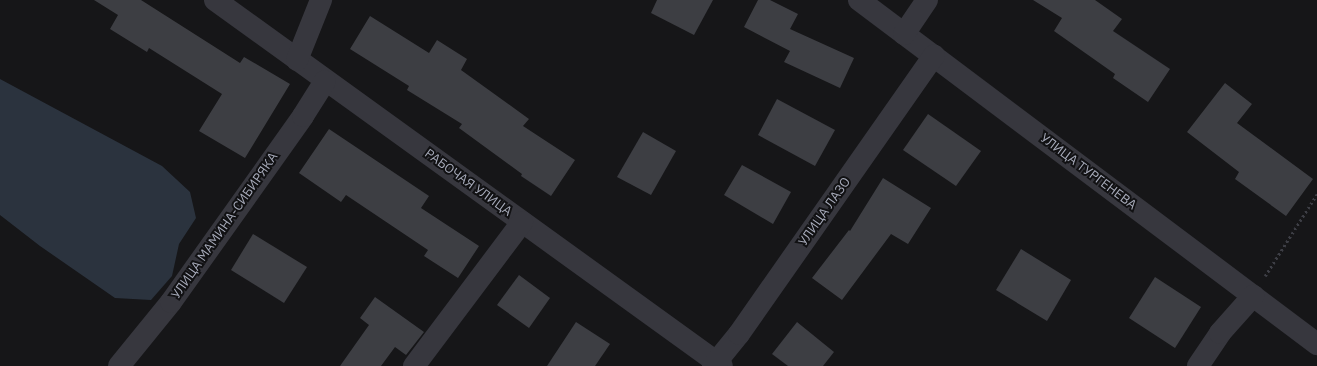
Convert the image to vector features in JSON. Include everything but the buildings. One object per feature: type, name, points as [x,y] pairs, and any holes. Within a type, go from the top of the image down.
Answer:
[{"type":"street","name":"РАБОЧАЯ УЛИЦА","points":[[215,0],[717,365]]},
{"type":"street","points":[[297,60],[322,0]]},
{"type":"street","name":"УЛИЦА ТУРГЕНЕВА","points":[[859,0],[1317,344]]},
{"type":"street","points":[[904,34],[927,0]]},
{"type":"street","name":"УЛИЦА ЛАЗО","points":[[717,365],[934,56]]},
{"type":"street","name":"УЛИЦА МАМИНА-СИБИРЯКА","points":[[119,366],[171,302],[303,116],[325,81]]},
{"type":"street","points":[[414,366],[522,222]]},
{"type":"street","points":[[1198,366],[1220,333],[1253,296]]},
{"type":"path","points":[[1253,296],[1317,194]]},
{"type":"water","points":[[0,79],[162,166],[190,192],[196,218],[179,244],[172,276],[151,300],[115,298],[40,246],[0,215]]}]
